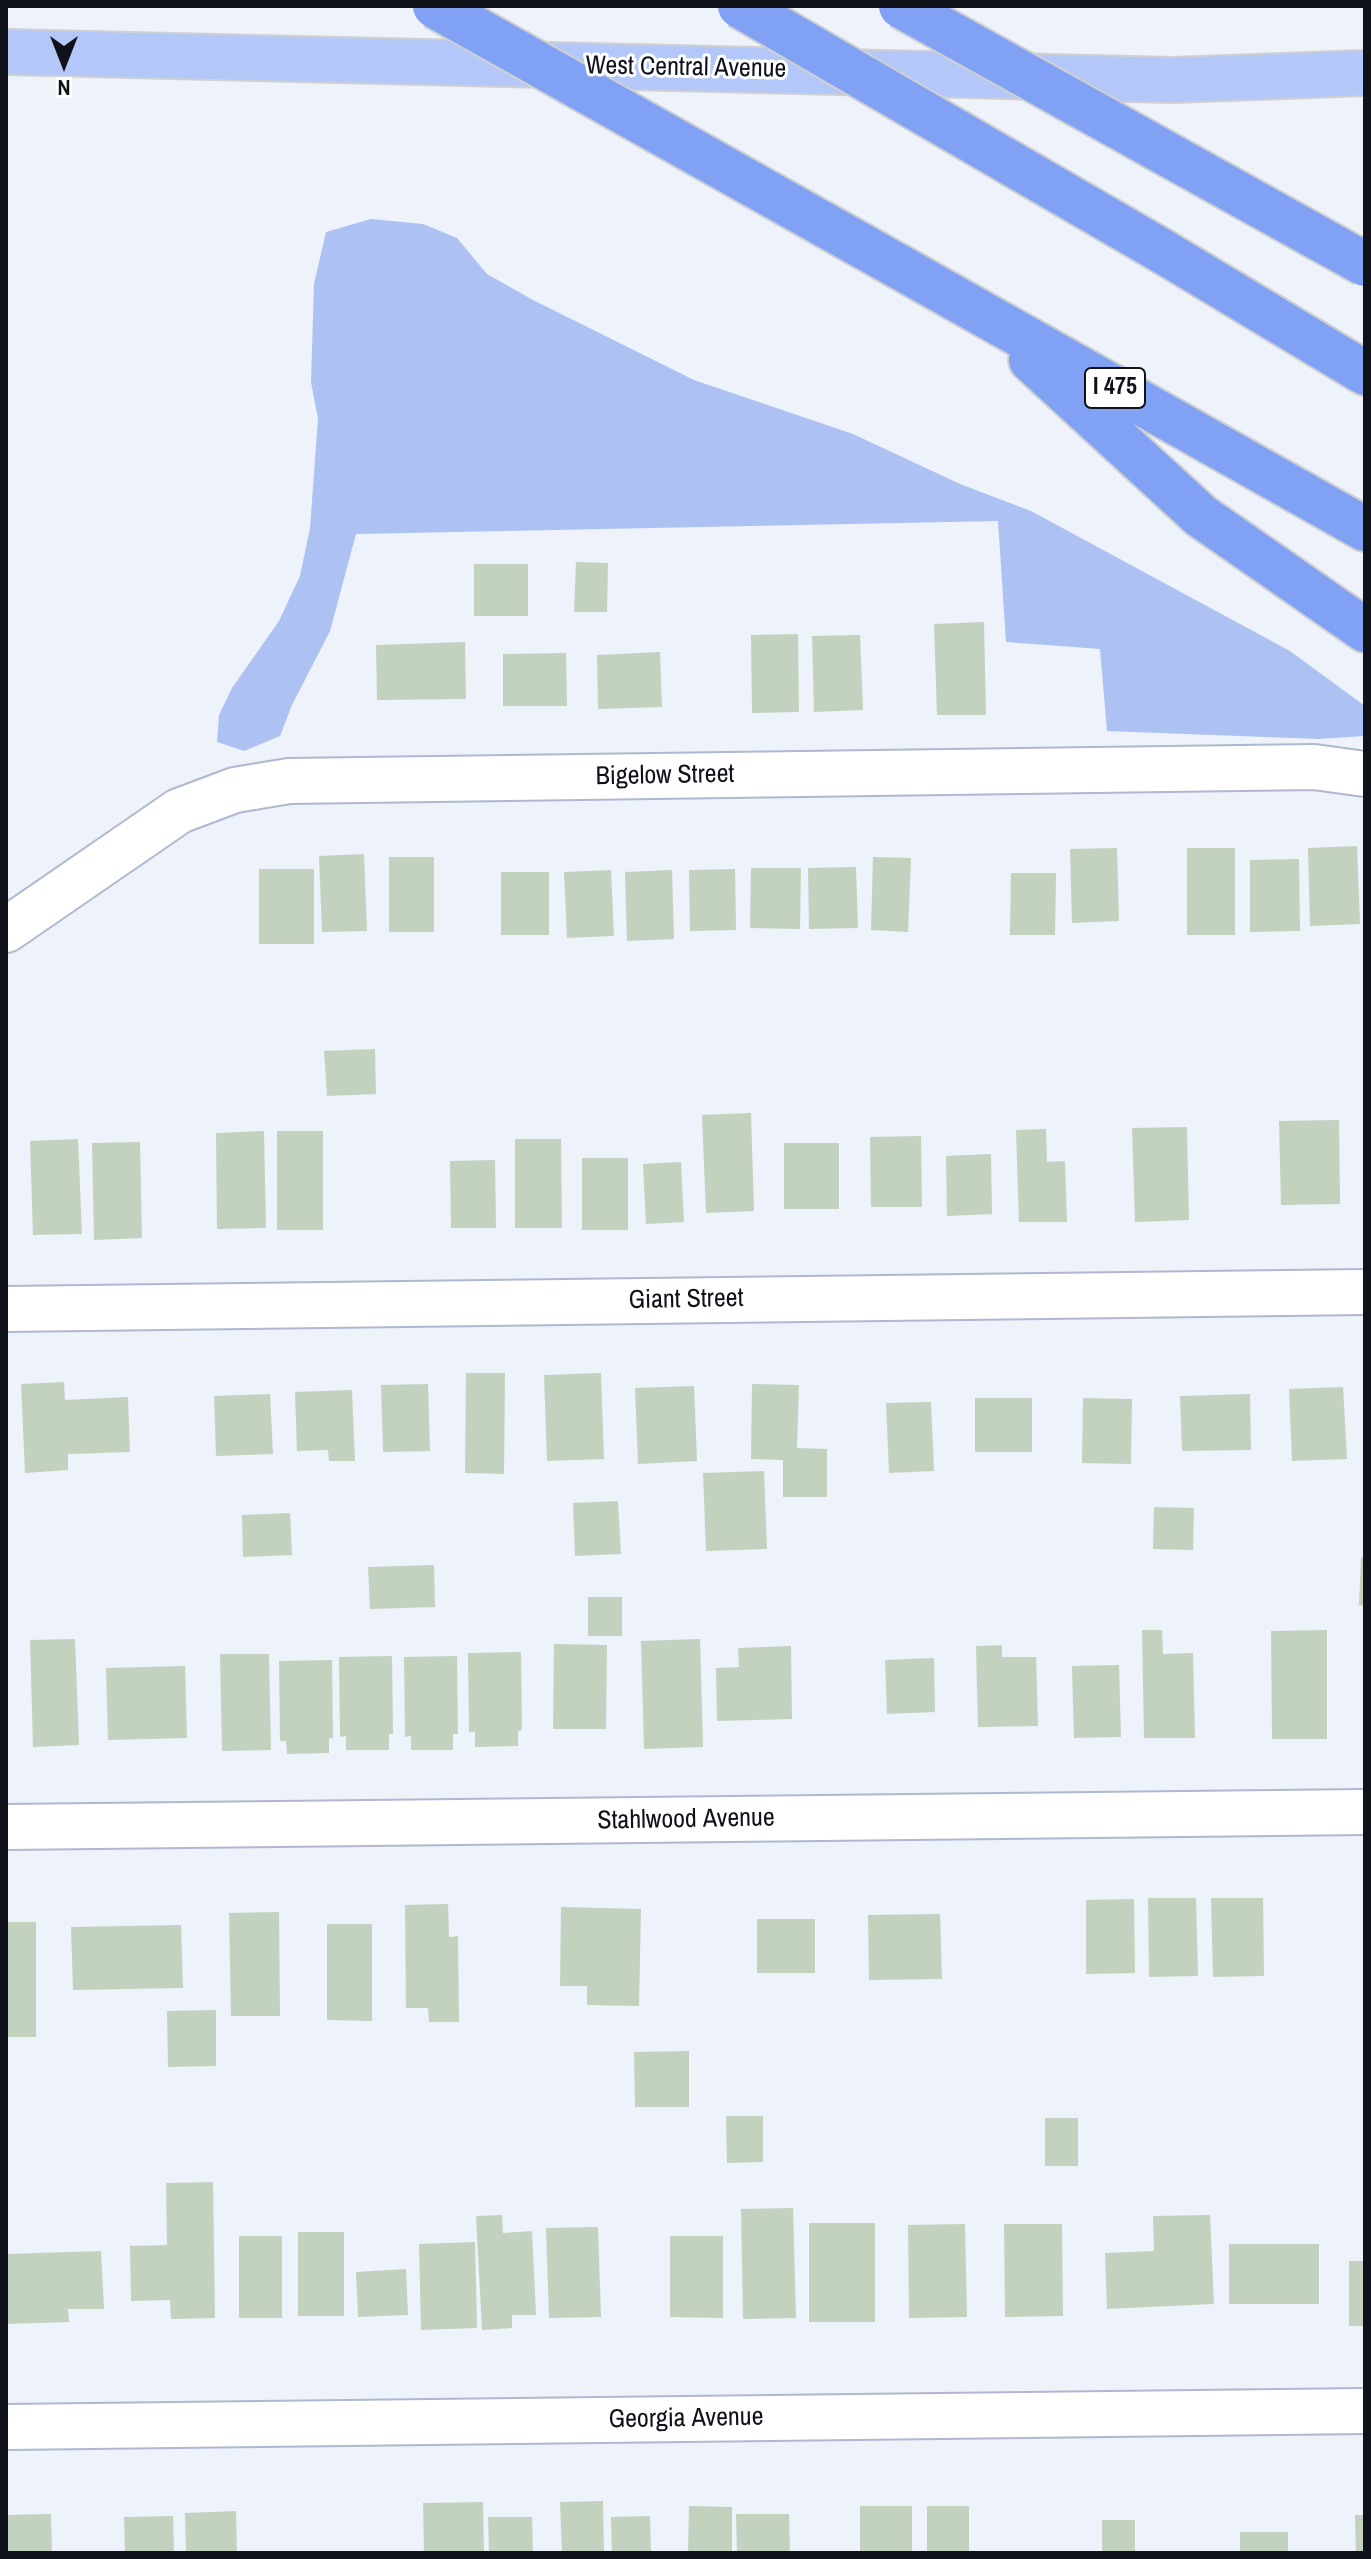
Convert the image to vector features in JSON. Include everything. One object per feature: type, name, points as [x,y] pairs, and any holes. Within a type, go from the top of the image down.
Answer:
[{"type":"highway","name":"I 475","points":[[435,6],[1365,529]]},
{"type":"highway","points":[[740,6],[1162,251],[1365,373]]},
{"type":"highway","points":[[901,6],[1365,264]]},
{"type":"highway","points":[[976,310],[1201,516],[1365,630]]},
{"type":"main road","name":"West Central Avenue","points":[[6,52],[1173,80],[1365,73]]},
{"type":"street","name":"Bigelow Street","points":[[6,930],[179,811],[235,790],[289,781],[1314,767],[1365,774]]},
{"type":"street","name":"Giant Street","points":[[6,1309],[1365,1292]]},
{"type":"street","name":"Stahlwood Avenue","points":[[6,1827],[1365,1812]]},
{"type":"street","name":"Georgia Avenue","points":[[6,2427],[1365,2411]]},
{"type":"shaded area","points":[[371,219],[423,224],[457,238],[487,274],[694,380],[853,434],[960,484],[1031,511],[1290,651],[1365,706],[1365,736],[1319,739],[1107,731],[1100,649],[1006,642],[998,521],[356,534],[330,631],[292,705],[280,736],[244,751],[217,742],[219,715],[232,688],[279,621],[300,576],[310,528],[318,419],[311,382],[314,284],[326,232]]},
{"type":"building","points":[[576,562],[608,563],[607,612],[574,612]]},
{"type":"building","points":[[474,564],[528,564],[528,616],[474,616]]},
{"type":"building","points":[[984,622],[986,715],[937,715],[934,624]]},
{"type":"building","points":[[798,634],[799,712],[752,713],[751,635]]},
{"type":"building","points":[[860,635],[863,710],[814,712],[812,636]]},
{"type":"building","points":[[465,642],[466,699],[377,700],[376,645]]},
{"type":"building","points":[[660,652],[662,707],[598,709],[597,655]]},
{"type":"building","points":[[566,653],[567,706],[503,706],[503,654]]},
{"type":"building","points":[[1357,846],[1360,924],[1310,926],[1308,848]]},
{"type":"building","points":[[1117,848],[1119,921],[1072,923],[1070,849]]},
{"type":"building","points":[[1187,848],[1235,848],[1235,935],[1187,935]]},
{"type":"building","points":[[364,854],[367,931],[322,932],[319,856]]},
{"type":"building","points":[[389,857],[434,857],[434,932],[389,932]]},
{"type":"building","points":[[873,857],[911,858],[908,932],[871,930]]},
{"type":"building","points":[[1299,859],[1300,931],[1250,932],[1250,860]]},
{"type":"building","points":[[856,867],[858,928],[809,929],[808,868]]},
{"type":"building","points":[[751,868],[801,868],[800,929],[750,928]]},
{"type":"building","points":[[259,869],[314,869],[314,944],[259,944]]},
{"type":"building","points":[[735,869],[736,930],[690,931],[689,870]]},
{"type":"building","points":[[611,870],[614,936],[567,938],[564,872]]},
{"type":"building","points":[[672,870],[674,939],[627,941],[625,872]]},
{"type":"building","points":[[501,872],[549,872],[549,935],[501,935]]},
{"type":"building","points":[[1011,873],[1056,873],[1055,935],[1010,935]]},
{"type":"building","points":[[375,1049],[376,1094],[327,1096],[324,1051]]},
{"type":"building","points":[[751,1113],[754,1211],[706,1213],[702,1115]]},
{"type":"building","points":[[1339,1120],[1340,1204],[1281,1205],[1279,1121]]},
{"type":"building","points":[[1187,1127],[1189,1220],[1135,1222],[1132,1128]]},
{"type":"building","points":[[1046,1129],[1047,1162],[1065,1161],[1067,1222],[1019,1222],[1016,1130]]},
{"type":"building","points":[[264,1131],[266,1228],[217,1229],[216,1133]]},
{"type":"building","points":[[277,1131],[323,1131],[323,1230],[277,1230]]},
{"type":"building","points":[[921,1136],[922,1207],[871,1207],[870,1137]]},
{"type":"building","points":[[78,1139],[82,1234],[33,1235],[30,1141]]},
{"type":"building","points":[[515,1139],[561,1139],[562,1228],[515,1228]]},
{"type":"building","points":[[140,1142],[142,1238],[94,1240],[92,1143]]},
{"type":"building","points":[[784,1143],[839,1143],[839,1209],[784,1209]]},
{"type":"building","points":[[991,1154],[992,1214],[947,1216],[946,1156]]},
{"type":"building","points":[[582,1158],[628,1158],[628,1230],[582,1230]]},
{"type":"building","points":[[495,1160],[496,1228],[451,1228],[450,1161]]},
{"type":"building","points":[[681,1162],[684,1222],[646,1224],[643,1164]]},
{"type":"building","points":[[466,1373],[505,1373],[504,1474],[465,1473]]},
{"type":"building","points":[[601,1373],[604,1459],[547,1461],[544,1375]]},
{"type":"building","points":[[64,1382],[65,1400],[128,1397],[130,1452],[68,1454],[68,1470],[25,1473],[21,1384]]},
{"type":"building","points":[[428,1384],[430,1451],[383,1452],[381,1385]]},
{"type":"building","points":[[752,1384],[799,1385],[797,1448],[827,1449],[827,1497],[783,1497],[783,1460],[751,1459]]},
{"type":"building","points":[[694,1386],[697,1461],[638,1464],[635,1388]]},
{"type":"building","points":[[1343,1387],[1347,1459],[1292,1461],[1289,1389]]},
{"type":"building","points":[[352,1390],[355,1461],[329,1461],[328,1450],[297,1451],[295,1392]]},
{"type":"building","points":[[270,1394],[273,1454],[216,1456],[214,1396]]},
{"type":"building","points":[[1250,1394],[1251,1450],[1182,1451],[1180,1396]]},
{"type":"building","points":[[975,1398],[1032,1398],[1032,1452],[975,1452]]},
{"type":"building","points":[[1083,1398],[1132,1399],[1131,1464],[1082,1463]]},
{"type":"building","points":[[931,1402],[934,1471],[889,1473],[886,1403]]},
{"type":"building","points":[[764,1471],[767,1549],[706,1551],[703,1473]]},
{"type":"building","points":[[618,1501],[621,1554],[575,1556],[573,1503]]},
{"type":"building","points":[[1154,1507],[1194,1508],[1193,1550],[1153,1549]]},
{"type":"building","points":[[290,1513],[292,1555],[243,1557],[242,1515]]},
{"type":"building","points":[[1361,1557],[1365,1558],[1365,1606],[1359,1605]]},
{"type":"building","points":[[434,1565],[435,1607],[370,1609],[368,1567]]},
{"type":"building","points":[[588,1597],[622,1597],[622,1636],[588,1636]]},
{"type":"building","points":[[1142,1630],[1162,1630],[1163,1654],[1193,1653],[1195,1738],[1144,1738]]},
{"type":"building","points":[[1327,1630],[1327,1739],[1272,1739],[1271,1631]]},
{"type":"building","points":[[75,1639],[79,1745],[33,1747],[30,1640]]},
{"type":"building","points":[[700,1639],[703,1747],[644,1749],[641,1641]]},
{"type":"building","points":[[554,1644],[607,1645],[606,1729],[553,1729]]},
{"type":"building","points":[[1002,1645],[1002,1657],[1036,1657],[1038,1726],[978,1727],[976,1646]]},
{"type":"building","points":[[791,1646],[792,1719],[717,1721],[716,1668],[739,1667],[738,1648]]},
{"type":"building","points":[[521,1652],[522,1730],[518,1731],[518,1746],[475,1747],[475,1732],[469,1732],[468,1653]]},
{"type":"building","points":[[220,1654],[269,1654],[271,1750],[222,1751]]},
{"type":"building","points":[[392,1656],[393,1734],[389,1734],[389,1750],[346,1750],[346,1736],[340,1737],[339,1657]]},
{"type":"building","points":[[457,1656],[458,1734],[453,1734],[453,1750],[411,1750],[411,1736],[405,1737],[404,1657]]},
{"type":"building","points":[[934,1658],[935,1712],[887,1714],[885,1660]]},
{"type":"building","points":[[332,1660],[333,1738],[329,1738],[329,1753],[287,1754],[286,1741],[280,1741],[279,1661]]},
{"type":"building","points":[[1119,1665],[1121,1737],[1074,1738],[1072,1666]]},
{"type":"building","points":[[185,1666],[187,1738],[108,1740],[106,1668]]},
{"type":"building","points":[[1148,1898],[1196,1898],[1198,1976],[1149,1977]]},
{"type":"building","points":[[1211,1898],[1263,1898],[1264,1976],[1213,1977]]},
{"type":"building","points":[[1134,1899],[1135,1973],[1086,1974],[1086,1900]]},
{"type":"building","points":[[448,1904],[449,1937],[458,1936],[459,2022],[429,2022],[428,2008],[406,2008],[405,1905]]},
{"type":"building","points":[[561,1907],[641,1909],[639,2006],[587,2005],[587,1986],[560,1986]]},
{"type":"building","points":[[279,1912],[280,2016],[231,2016],[229,1913]]},
{"type":"building","points":[[940,1914],[942,1979],[869,1980],[868,1915]]},
{"type":"building","points":[[757,1919],[815,1919],[815,1973],[757,1973]]},
{"type":"building","points":[[6,1922],[36,1922],[36,2037],[6,2037]]},
{"type":"building","points":[[327,1924],[372,1924],[372,2021],[327,2020]]},
{"type":"building","points":[[181,1925],[183,1988],[73,1990],[71,1927]]},
{"type":"building","points":[[216,2010],[216,2066],[168,2067],[167,2011]]},
{"type":"building","points":[[689,2051],[689,2107],[635,2107],[634,2052]]},
{"type":"building","points":[[726,2116],[763,2116],[763,2162],[727,2163]]},
{"type":"building","points":[[1045,2118],[1078,2118],[1078,2166],[1045,2166]]},
{"type":"building","points":[[213,2182],[215,2318],[171,2319],[170,2300],[131,2301],[130,2246],[167,2245],[166,2183]]},
{"type":"building","points":[[793,2208],[796,2318],[743,2319],[741,2209]]},
{"type":"building","points":[[502,2215],[503,2233],[532,2231],[536,2315],[512,2315],[512,2328],[482,2330],[476,2216]]},
{"type":"building","points":[[1210,2215],[1214,2304],[1107,2309],[1105,2253],[1154,2251],[1153,2216]]},
{"type":"building","points":[[809,2223],[875,2223],[875,2322],[809,2322]]},
{"type":"building","points":[[965,2224],[967,2317],[909,2318],[908,2225]]},
{"type":"building","points":[[1004,2224],[1062,2224],[1063,2316],[1005,2317]]},
{"type":"building","points":[[598,2227],[601,2317],[549,2318],[546,2228]]},
{"type":"building","points":[[298,2232],[344,2232],[344,2316],[298,2316]]},
{"type":"building","points":[[239,2236],[282,2236],[282,2318],[239,2318]]},
{"type":"building","points":[[670,2236],[723,2236],[723,2318],[670,2317]]},
{"type":"building","points":[[475,2242],[477,2328],[421,2330],[419,2244]]},
{"type":"building","points":[[1229,2244],[1319,2244],[1319,2304],[1229,2304]]},
{"type":"building","points":[[101,2251],[104,2309],[68,2309],[69,2322],[6,2324],[6,2254]]},
{"type":"building","points":[[1349,2261],[1365,2261],[1365,2326],[1349,2326]]},
{"type":"building","points":[[406,2269],[408,2315],[358,2317],[356,2272]]},
{"type":"building","points":[[603,2501],[604,2553],[562,2553],[560,2502]]},
{"type":"building","points":[[483,2502],[484,2553],[424,2553],[423,2503]]},
{"type":"building","points":[[689,2506],[732,2507],[732,2553],[688,2553]]},
{"type":"building","points":[[860,2506],[912,2506],[912,2553],[860,2553]]},
{"type":"building","points":[[927,2506],[969,2506],[969,2553],[927,2553]]},
{"type":"building","points":[[236,2511],[237,2553],[186,2553],[185,2513]]},
{"type":"building","points":[[51,2514],[52,2553],[6,2553],[6,2515]]},
{"type":"building","points":[[736,2514],[789,2514],[790,2553],[737,2553]]},
{"type":"building","points":[[1355,2515],[1365,2515],[1365,2553],[1356,2553]]},
{"type":"building","points":[[173,2516],[174,2553],[125,2553],[124,2517]]},
{"type":"building","points":[[650,2516],[651,2553],[612,2553],[611,2517]]},
{"type":"building","points":[[488,2517],[532,2517],[533,2553],[489,2553]]},
{"type":"building","points":[[1102,2520],[1135,2520],[1135,2553],[1102,2553]]},
{"type":"building","points":[[1240,2532],[1288,2532],[1288,2553],[1240,2553]]}]
